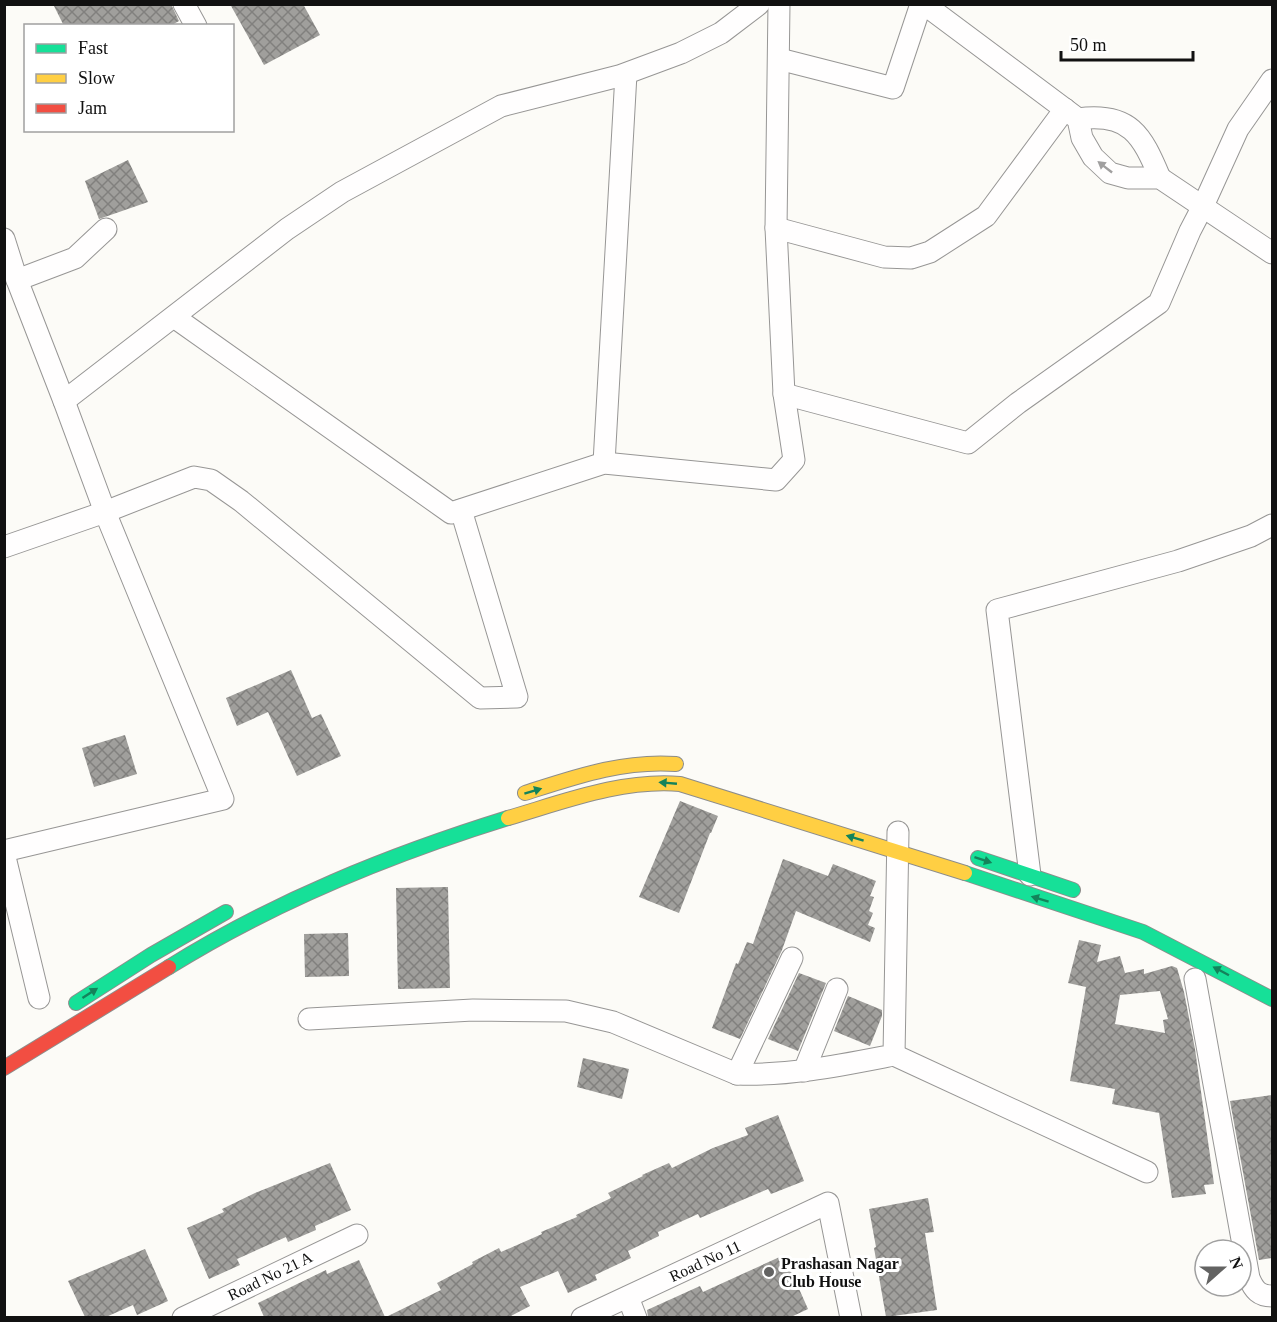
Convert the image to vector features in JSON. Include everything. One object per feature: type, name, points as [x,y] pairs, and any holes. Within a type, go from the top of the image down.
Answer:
[{"type":"street","points":[[184,4],[195,24]]},
{"type":"street","points":[[64,401],[287,229],[342,192],[501,106],[626,74],[681,53],[721,33],[759,4]]},
{"type":"street","points":[[174,317],[451,513],[604,463],[776,480],[794,460],[784,394],[776,228],[779,4]]},
{"type":"street","points":[[779,59],[893,88],[923,4],[1072,114],[1112,118],[1132,129],[1149,150],[1160,178]]},
{"type":"street","points":[[604,463],[626,74]]},
{"type":"street","points":[[784,394],[968,443],[1018,403],[1160,303],[1190,231],[1238,129],[1272,80]]},
{"type":"street","points":[[776,228],[884,257],[911,258],[930,252],[986,216],[1072,114]]},
{"type":"street","points":[[1072,114],[1092,157],[1110,173],[1128,178],[1160,178],[1272,253]]},
{"type":"street","points":[[16,280],[75,258],[106,229]]},
{"type":"street","points":[[4,239],[16,280],[105,512],[223,799],[4,852],[39,999]]},
{"type":"street","points":[[4,547],[105,512],[194,477],[211,480],[241,501],[480,698],[517,697],[461,510]]},
{"type":"street","points":[[1030,875],[997,610],[1178,561],[1251,536],[1272,525]]},
{"type":"street","points":[[517,796],[622,767],[662,763],[686,767]]},
{"type":"street","points":[[4,1068],[230,931],[339,877],[444,836],[611,790],[665,782],[898,837],[1143,932],[1272,999]]},
{"type":"street","points":[[894,1055],[898,837]]},
{"type":"street","points":[[964,853],[1083,893]]},
{"type":"street","points":[[68,1008],[142,960],[236,907]]},
{"type":"street","points":[[736,1074],[792,958]]},
{"type":"street","points":[[1195,979],[1250,1278],[1257,1292],[1272,1296]]},
{"type":"street","points":[[804,1071],[837,988]]},
{"type":"street","points":[[309,1019],[473,1010],[566,1011],[613,1022],[736,1074],[758,1075],[804,1071],[894,1055],[1147,1172]]},
{"type":"street","name":"Road No 11","points":[[582,1317],[828,1203],[851,1317]]},
{"type":"street","name":"Road No 21 A","points":[[183,1317],[357,1234]]},
{"type":"street","points":[[628,1297],[636,1317]]},
{"type":"building","points":[[53,4],[171,4],[179,21],[174,24],[63,24]]},
{"type":"building","points":[[230,4],[303,4],[320,35],[264,65]]},
{"type":"building","points":[[128,160],[148,202],[99,219],[85,181]]},
{"type":"building","points":[[291,670],[312,718],[321,714],[341,756],[297,776],[268,712],[237,726],[226,698]]},
{"type":"building","points":[[125,735],[137,774],[94,787],[82,748]]},
{"type":"building","points":[[680,801],[718,816],[679,913],[639,897]]},
{"type":"building","points":[[783,859],[828,876],[833,864],[876,881],[870,896],[874,897],[869,911],[873,913],[868,925],[875,928],[870,942],[796,911],[782,950],[740,1039],[712,1028],[736,963],[738,964],[747,942],[753,944]]},
{"type":"building","points":[[448,887],[450,988],[398,989],[396,888]]},
{"type":"building","points":[[348,933],[349,976],[305,977],[304,934]]},
{"type":"building","points":[[1079,940],[1101,945],[1097,962],[1120,956],[1125,973],[1144,969],[1144,974],[1172,966],[1177,968],[1195,1049],[1214,1184],[1204,1185],[1206,1194],[1172,1198],[1159,1113],[1112,1104],[1115,1089],[1070,1081],[1086,987],[1068,983]],"holes":[[[1160,991],[1168,1019],[1163,1020],[1165,1033],[1115,1024],[1120,995]]]},
{"type":"building","points":[[799,973],[826,983],[798,1051],[768,1039]]},
{"type":"building","points":[[848,996],[882,1010],[882,1016],[870,1046],[834,1031]]},
{"type":"building","points":[[583,1058],[629,1069],[622,1099],[577,1087]]},
{"type":"building","points":[[1272,1095],[1272,1258],[1259,1260],[1230,1101]]},
{"type":"building","points":[[778,1115],[804,1181],[771,1194],[768,1189],[700,1218],[698,1214],[658,1232],[659,1236],[628,1251],[631,1258],[595,1275],[597,1280],[568,1293],[558,1271],[520,1287],[530,1306],[509,1317],[386,1317],[441,1290],[437,1283],[499,1248],[501,1252],[542,1234],[541,1232],[577,1217],[576,1215],[611,1198],[608,1193],[642,1175],[669,1163],[672,1168],[713,1148],[748,1135],[745,1128]]},
{"type":"building","points":[[330,1163],[351,1210],[315,1226],[316,1230],[288,1242],[286,1237],[237,1259],[240,1265],[209,1279],[187,1228],[224,1212],[222,1209],[255,1193]]},
{"type":"building","points":[[928,1198],[934,1232],[925,1233],[937,1310],[886,1317],[869,1209]]},
{"type":"building","points":[[145,1249],[168,1301],[137,1315],[133,1305],[106,1317],[85,1317],[68,1281]]},
{"type":"building","name":"Prashasan Nagar Club House","points":[[784,1255],[808,1309],[791,1317],[648,1317],[647,1310],[700,1286],[703,1292]]},
{"type":"building","points":[[359,1260],[385,1317],[264,1317],[258,1303],[326,1270],[327,1274]]},
{"type":"traffic: fast","points":[[169,967],[250,921],[334,882],[376,864],[508,818]]},
{"type":"traffic: fast","points":[[978,858],[1073,890]]},
{"type":"traffic: fast","points":[[965,873],[1143,932],[1272,999]]},
{"type":"traffic: fast","points":[[76,1003],[151,955],[226,912]]},
{"type":"traffic: slow","points":[[525,793],[618,767],[656,763],[676,764]]},
{"type":"traffic: slow","points":[[508,818],[615,788],[658,783],[680,784],[965,873]]},
{"type":"traffic: jam","points":[[4,1068],[169,967]]},
{"type":"place","name":"Prashasan Nagar Club House","points":[[769,1272]]}]
